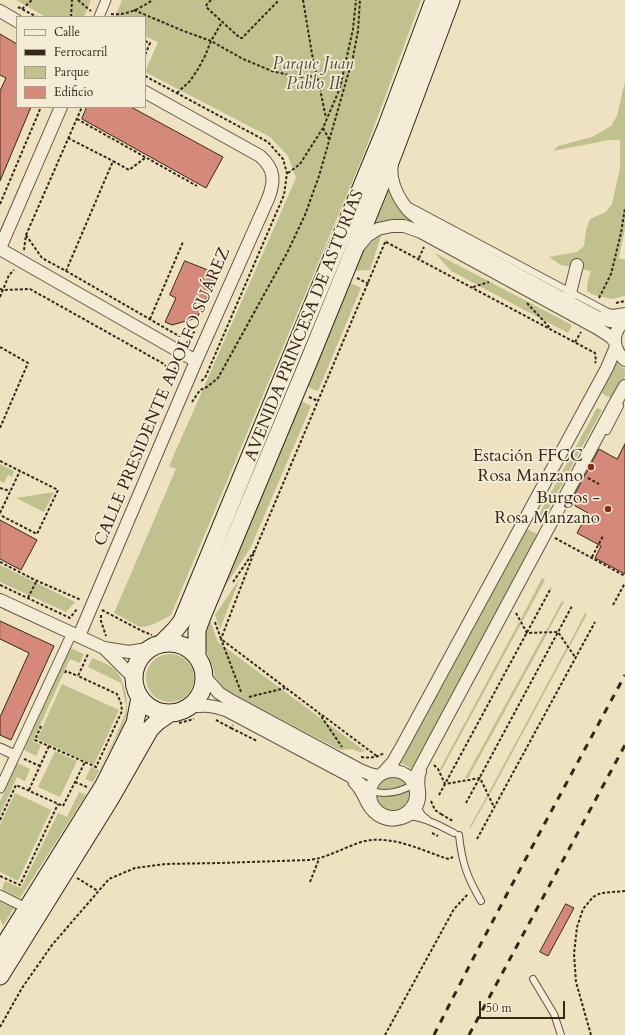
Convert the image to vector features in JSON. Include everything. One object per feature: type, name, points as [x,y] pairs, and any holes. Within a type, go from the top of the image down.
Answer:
[{"type":"main road","name":"AVENIDA PRINCESA DE ASTURIAS","points":[[157,646],[175,630],[182,621],[386,128],[434,0]]},
{"type":"main road","name":"AVENIDA PRINCESA DE ASTURIAS","points":[[197,657],[197,630],[205,609],[394,152],[451,0]]},
{"type":"main road","points":[[0,976],[110,799],[150,729],[157,722],[171,719],[182,710],[197,710],[197,699],[203,688],[204,676],[202,666],[197,657],[190,650],[182,645],[172,643],[157,646],[142,656],[136,666],[134,678],[136,688],[145,704],[171,719]]},
{"type":"main road","points":[[0,952],[104,785],[135,723],[140,697]]},
{"type":"street","points":[[100,15],[106,0]]},
{"type":"street","points":[[0,11],[16,20]]},
{"type":"street","name":"CALLE PRESIDENTE ADOLFO SUÁREZ","points":[[0,788],[75,635],[272,189],[272,170],[267,161],[146,93]]},
{"type":"street","points":[[61,108],[0,248],[196,361]]},
{"type":"street","points":[[394,152],[391,168],[396,191],[409,211],[425,224],[569,296],[604,320],[624,320]]},
{"type":"street","name":"AVENIDA PRINCESA DE ASTURIAS","points":[[350,258],[367,236],[378,229],[392,226],[404,226],[421,232],[597,328],[611,337],[620,356],[625,360]]},
{"type":"street","points":[[569,296],[577,266]]},
{"type":"street","points":[[368,792],[373,782],[392,762],[401,748],[607,368],[615,346],[616,332],[624,320]]},
{"type":"street","points":[[413,785],[415,777],[424,760],[625,386]]},
{"type":"street","points":[[0,600],[104,648],[129,652],[157,646]]},
{"type":"street","points":[[104,648],[134,678]]},
{"type":"street","points":[[197,710],[219,708],[350,776],[368,792],[375,808],[386,816],[393,817],[400,815],[416,806],[415,790],[410,779],[404,774],[390,771],[381,774],[370,774],[360,770],[230,700],[219,693],[204,676]]},
{"type":"street","points":[[0,748],[15,755]]},
{"type":"street","points":[[0,896],[20,905]]},
{"type":"lane","points":[[569,296],[624,320]]},
{"type":"lane","points":[[608,312],[613,313],[624,320]]},
{"type":"lane","points":[[197,710],[235,721],[368,792],[389,794],[413,785],[422,774],[625,397]]},
{"type":"lane","points":[[351,783],[361,795],[366,806],[377,819],[383,822],[397,823],[412,816],[416,806],[423,796],[421,782],[422,774]]},
{"type":"lane","points":[[416,806],[428,820]]},
{"type":"lane","points":[[400,815],[428,820],[456,834],[464,867],[481,901]]},
{"type":"lane","points":[[533,979],[554,1014],[561,1035]]},
{"type":"path","points":[[22,9],[32,0]]},
{"type":"path","points":[[71,16],[72,0]]},
{"type":"path","points":[[78,0],[91,11],[100,15],[117,15],[134,10],[153,0]]},
{"type":"path","points":[[211,0],[206,7],[240,38],[242,38],[279,0]]},
{"type":"path","points":[[303,0],[312,54],[325,110],[326,121]]},
{"type":"path","points":[[146,77],[268,142],[283,159],[287,173],[300,164],[323,128],[340,88],[353,29],[356,0]]},
{"type":"path","points":[[190,405],[200,390],[207,387],[218,378],[287,253],[305,215],[319,176],[354,57],[360,0]]},
{"type":"path","points":[[134,10],[211,41],[243,59],[272,71],[297,77],[317,76]]},
{"type":"path","points":[[177,93],[190,81],[205,56],[211,41],[222,22]]},
{"type":"path","points":[[146,41],[150,43],[146,53]]},
{"type":"path","points":[[0,204],[41,108]]},
{"type":"path","points":[[82,108],[26,235],[42,258],[180,336],[191,336],[197,330]]},
{"type":"path","points":[[76,120],[197,186]]},
{"type":"path","points":[[323,128],[329,139]]},
{"type":"path","points":[[68,138],[129,170],[145,158]]},
{"type":"path","points":[[66,271],[113,161]]},
{"type":"path","points":[[597,301],[611,274],[621,233],[625,208]]},
{"type":"path","points":[[221,639],[255,550],[388,237]]},
{"type":"path","points":[[150,319],[183,242]]},
{"type":"path","points":[[386,242],[595,353],[596,361],[593,367]]},
{"type":"path","points":[[473,287],[495,280]]},
{"type":"path","points":[[0,289],[30,289],[164,364],[173,373],[173,390]]},
{"type":"path","points":[[613,304],[625,301]]},
{"type":"path","points":[[525,302],[551,330]]},
{"type":"path","points":[[0,347],[28,363],[0,428]]},
{"type":"path","points":[[0,461],[58,490],[37,534],[0,514],[20,472]]},
{"type":"path","points":[[588,478],[599,484]]},
{"type":"path","points":[[0,488],[10,491]]},
{"type":"path","points":[[592,557],[603,536]]},
{"type":"path","points":[[553,544],[556,538],[625,576]]},
{"type":"path","points":[[233,582],[255,550]]},
{"type":"path","points":[[0,562],[84,601]]},
{"type":"path","points":[[28,598],[37,580]]},
{"type":"path","points":[[613,605],[625,583]]},
{"type":"path","points":[[0,585],[70,618],[79,607]]},
{"type":"path","points":[[439,795],[551,588]]},
{"type":"path","points":[[466,803],[572,606]]},
{"type":"path","points":[[205,609],[210,611],[212,614],[241,692],[248,698],[286,688]]},
{"type":"path","points":[[103,611],[101,621],[107,643],[104,648]]},
{"type":"path","points":[[512,620],[516,613],[527,633]]},
{"type":"path","points":[[477,839],[595,622]]},
{"type":"path","points":[[527,633],[558,632]]},
{"type":"path","points":[[558,632],[575,657]]},
{"type":"path","points":[[221,639],[378,757]]},
{"type":"path","points":[[78,676],[88,654],[94,656]]},
{"type":"path","points":[[41,726],[35,740],[96,767],[122,711],[121,703],[117,694],[78,676],[66,671],[63,678]]},
{"type":"path","points":[[171,719],[197,710]]},
{"type":"path","points":[[319,713],[344,749]]},
{"type":"path","points":[[214,720],[231,728],[235,721]]},
{"type":"path","points":[[28,791],[49,746]]},
{"type":"path","points":[[15,755],[40,766]]},
{"type":"path","points":[[0,820],[16,785],[63,806],[85,762]]},
{"type":"path","points":[[432,772],[435,766]]},
{"type":"path","points":[[75,782],[91,790]]},
{"type":"path","points":[[431,800],[435,810],[441,814]]},
{"type":"path","points":[[0,876],[20,885],[58,804]]},
{"type":"path","points":[[0,1027],[22,988],[52,945],[109,878],[135,868],[165,864],[220,864],[319,859],[361,842],[378,840],[398,842],[449,859],[453,857],[460,848]]},
{"type":"path","points":[[310,882],[319,859]]},
{"type":"path","points":[[65,872],[80,879],[98,891]]},
{"type":"path","points":[[385,1035],[454,909],[474,888]]},
{"type":"path","points":[[591,1035],[576,982],[574,954],[577,927],[583,910],[593,897],[601,893],[625,891]]},
{"type":"green space","points":[[16,0],[91,0],[84,16],[44,16]]},
{"type":"green space","name":"Parque Juan Pablo II","points":[[122,0],[421,0],[365,151],[171,615],[152,625],[144,627],[140,627],[114,613],[176,469],[169,466],[296,178],[288,156],[270,137],[146,73],[158,42],[146,36],[146,16],[115,16]]},
{"type":"green space","points":[[625,81],[625,228],[619,257],[620,259],[625,259],[625,296],[612,299],[594,295],[587,291],[591,271],[561,265],[549,257],[577,252],[584,246],[586,230],[590,219],[606,212],[612,204],[620,169],[620,140],[609,140],[553,151],[558,146],[592,137],[611,126],[617,116]]},
{"type":"green space","points":[[390,185],[403,212],[412,221],[392,220],[383,221],[372,225]]},
{"type":"green space","points":[[381,236],[370,270],[353,271],[358,260],[367,247],[375,239]]},
{"type":"green space","points":[[435,253],[572,325],[568,333],[451,271]]},
{"type":"green space","points":[[348,282],[361,288],[318,391],[305,386]]},
{"type":"green space","points":[[617,362],[625,369],[625,376],[612,399],[600,392]]},
{"type":"green space","points":[[299,400],[311,406],[251,547],[214,603]]},
{"type":"green space","points":[[597,408],[602,410],[541,523],[536,520]]},
{"type":"green space","points":[[0,464],[14,471],[12,477],[8,475],[4,483],[0,481]]},
{"type":"green space","points":[[54,492],[44,512],[16,498]]},
{"type":"green space","points":[[527,529],[539,535],[413,770],[400,763]]},
{"type":"green space","points":[[0,565],[75,602],[66,612],[0,582]]},
{"type":"green space","points":[[240,578],[220,629],[215,615]]},
{"type":"green space","points":[[542,578],[545,580],[522,622],[521,619]]},
{"type":"green space","points":[[562,601],[564,602],[548,631],[546,631]]},
{"type":"green space","points":[[585,613],[587,614],[570,646],[569,644]]},
{"type":"green space","points":[[208,615],[218,642],[365,751],[360,752],[352,749],[340,750],[223,687],[215,677],[205,645],[204,633]]},
{"type":"green space","points":[[519,622],[521,624],[441,771],[440,769]]},
{"type":"green space","points":[[544,634],[547,634],[468,778],[465,778]]},
{"type":"green space","points":[[567,647],[568,649],[490,794],[489,792]]},
{"type":"green space","points":[[70,648],[84,654],[80,663],[70,659],[33,741],[41,745],[36,756],[24,750]]},
{"type":"green space","points":[[170,654],[179,656],[187,661],[192,669],[194,678],[192,687],[187,695],[179,700],[170,702],[161,700],[153,695],[148,687],[146,678],[148,669],[153,661],[161,656]]},
{"type":"green space","points":[[92,658],[110,666],[115,670],[124,685],[127,704],[126,716],[123,725],[93,782],[85,779],[91,767],[99,770],[125,714],[126,705],[121,683],[88,667]]},
{"type":"green space","points":[[62,684],[119,710],[94,765],[37,739]]},
{"type":"green space","points":[[55,751],[77,761],[60,797],[38,787]]},
{"type":"green space","points":[[17,763],[30,769],[25,781],[17,777],[0,815],[0,801]]},
{"type":"green space","points":[[393,778],[399,779],[406,785],[409,794],[408,800],[402,807],[393,810],[387,809],[380,803],[377,794],[378,788],[384,781]]},
{"type":"green space","points":[[79,792],[86,795],[20,898],[2,889],[5,881],[21,888],[58,813],[67,817]]},
{"type":"green space","points":[[15,793],[51,810],[18,881],[0,872],[0,825]]},
{"type":"green space","points":[[487,796],[488,797],[470,829],[469,828]]},
{"type":"green space","points":[[0,902],[14,908],[3,926],[0,919]]},
{"type":"building","points":[[0,34],[16,43],[16,108],[31,108],[0,181],[0,91],[6,78],[0,75]]},
{"type":"building","points":[[87,108],[133,108],[223,157],[206,188],[82,119]]},
{"type":"building","points":[[185,261],[218,274],[197,318],[172,325],[165,322],[176,298],[170,295]]},
{"type":"building","name":"Burgos - Rosa Manzano","points":[[625,444],[625,574],[595,558],[601,546],[577,533],[588,513],[570,503],[599,449],[617,459]]},
{"type":"building","points":[[0,520],[37,540],[21,570],[0,559]]},
{"type":"building","points":[[0,621],[54,646],[11,740],[0,735],[0,717],[29,653],[0,639]]},
{"type":"building","points":[[566,904],[574,908],[548,956],[540,952]]},
{"type":"railway","points":[[434,1035],[504,900],[625,675]]},
{"type":"railway","points":[[469,1035],[625,745]]},
{"type":"place","name":"Estación FFCC Rosa Manzano","points":[[591,467]]},
{"type":"place","name":"Burgos - Rosa Manzano","points":[[608,509]]}]
